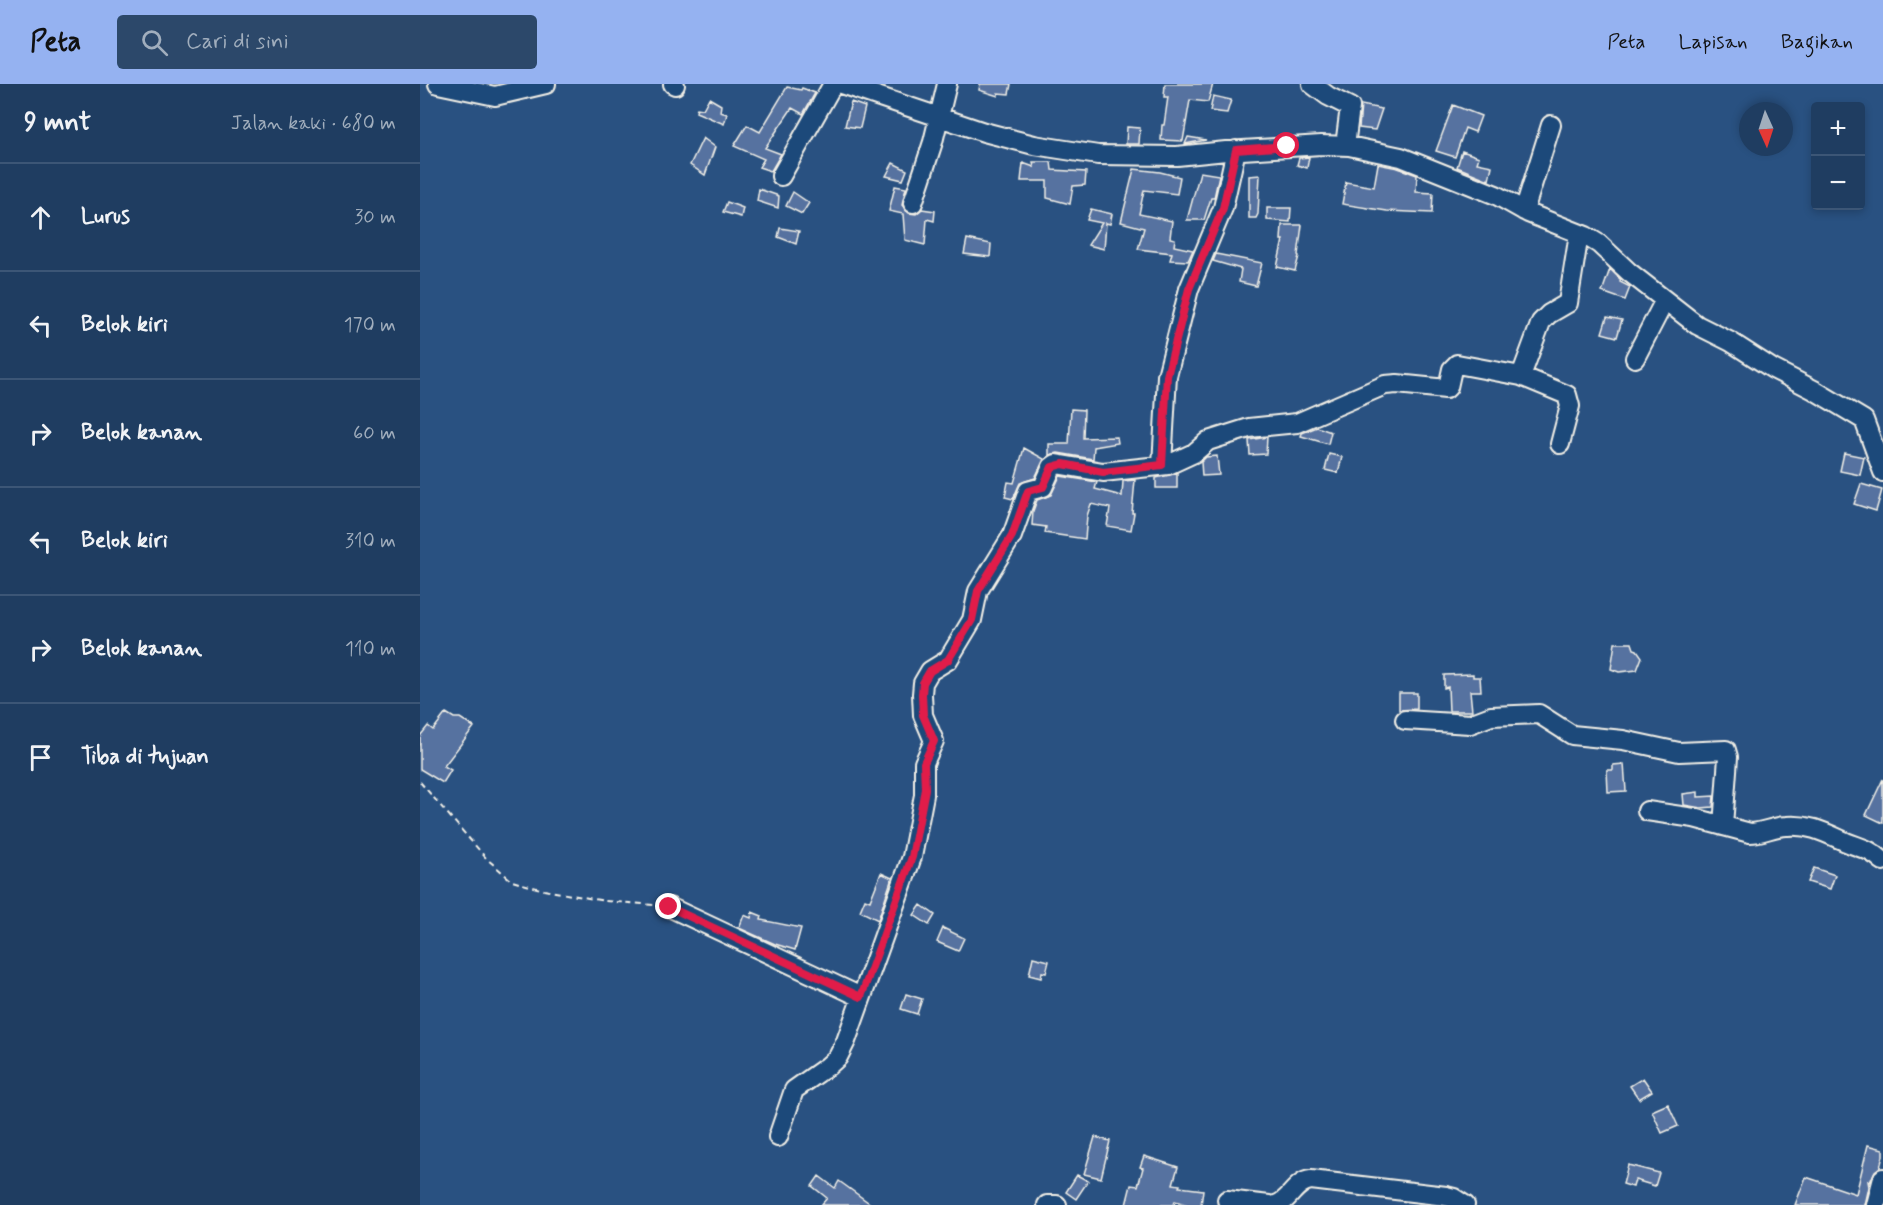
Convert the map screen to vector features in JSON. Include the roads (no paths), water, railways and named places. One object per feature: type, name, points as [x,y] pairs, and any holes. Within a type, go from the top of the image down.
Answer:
[{"type":"street","points":[[438,84],[495,96],[518,88],[546,84]]},
{"type":"street","points":[[781,176],[832,84]]},
{"type":"street","points":[[841,84],[984,132],[1034,145],[1098,155],[1177,156],[1287,146],[1345,146],[1401,157],[1496,195],[1524,211],[1599,244],[1629,272],[1697,325],[1731,342],[1773,369],[1814,390],[1863,420],[1883,472]]},
{"type":"street","points":[[913,203],[933,142],[947,84]]},
{"type":"street","points":[[1312,84],[1328,96],[1350,107],[1345,146]]},
{"type":"street","points":[[1524,211],[1551,125]]},
{"type":"street","points":[[1162,465],[1167,376],[1189,289],[1223,208],[1236,150]]},
{"type":"street","points":[[1521,376],[1541,322],[1549,314],[1568,303],[1579,234]]},
{"type":"street","points":[[1635,358],[1665,300]]},
{"type":"street","points":[[778,1137],[794,1090],[838,1057],[912,857],[924,795],[924,763],[934,741],[923,715],[923,683],[930,671],[948,660],[972,620],[978,591],[1012,536],[1028,491],[1043,487],[1052,467],[1056,464],[1103,472],[1172,464],[1194,453],[1208,441],[1249,428],[1297,423],[1385,385],[1446,389],[1452,369],[1457,364],[1521,376],[1568,395],[1570,406],[1560,444]]},
{"type":"street","points":[[1405,720],[1470,724],[1491,716],[1534,713],[1543,716],[1572,735],[1623,740],[1679,752],[1726,750],[1728,757],[1723,826]]},
{"type":"street","points":[[1647,811],[1694,818],[1750,833],[1760,833],[1774,827],[1797,825],[1814,828],[1872,851],[1883,861]]},
{"type":"street","points":[[669,907],[861,997]]},
{"type":"street","points":[[1876,1205],[1883,1178]]},
{"type":"street","points":[[1275,1205],[1285,1200],[1300,1184],[1311,1180],[1446,1196],[1455,1198],[1465,1205]]},
{"type":"street","points":[[1227,1200],[1269,1205]]},
{"type":"street","points":[[1047,1205],[1057,1205]]}]
